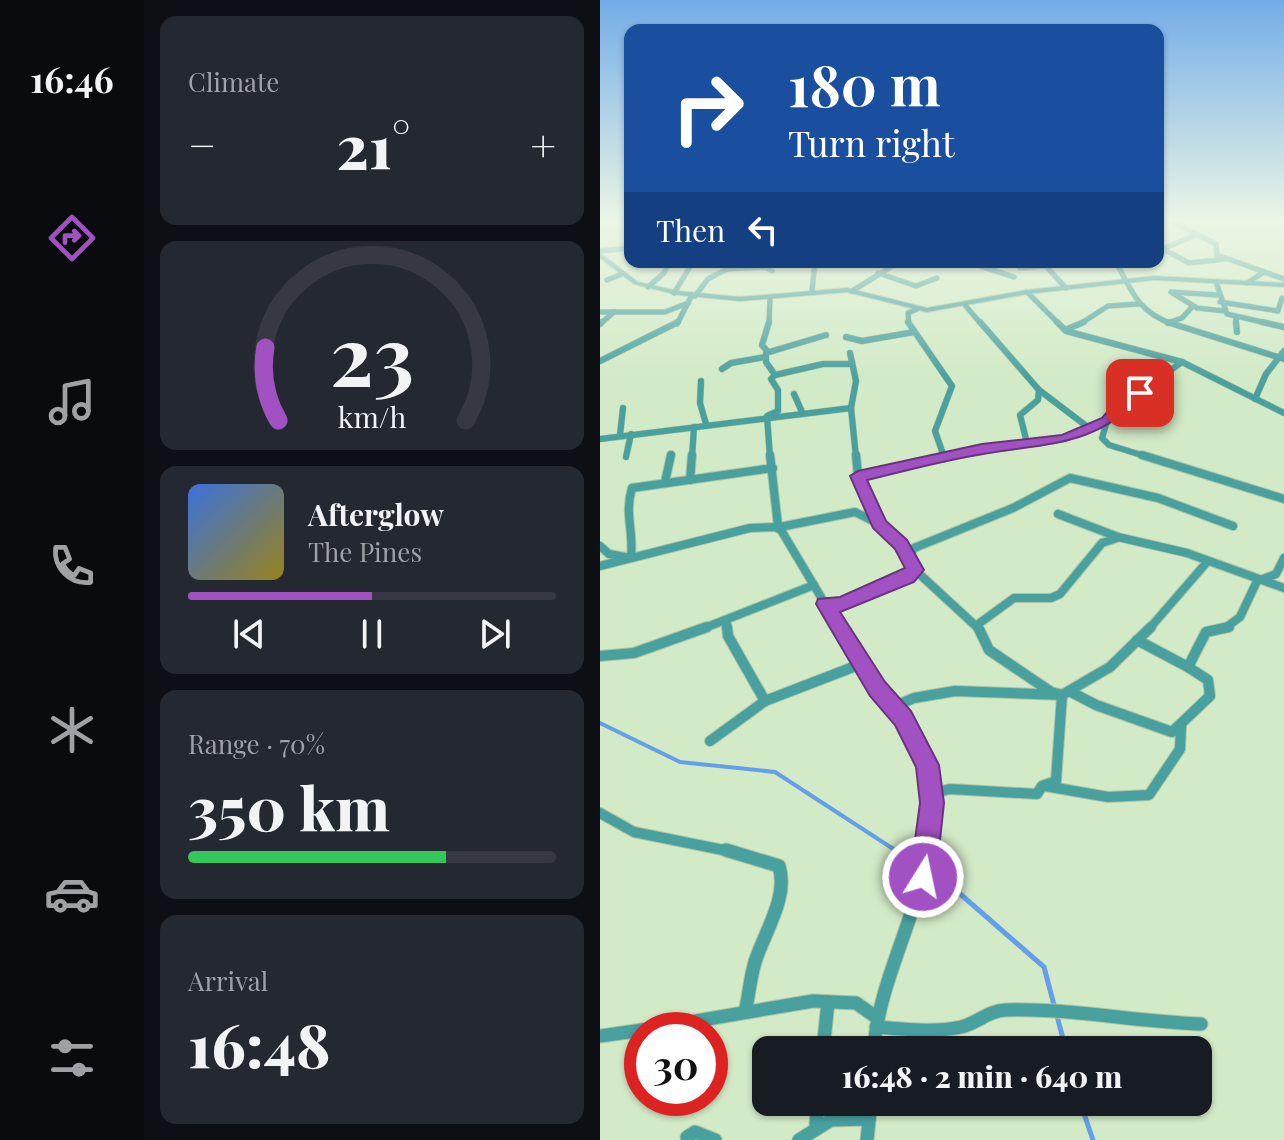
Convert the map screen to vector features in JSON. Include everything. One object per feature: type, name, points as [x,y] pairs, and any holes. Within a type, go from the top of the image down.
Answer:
[{"type":"street","points":[[648,287],[664,273]]},
{"type":"street","points":[[674,293],[686,273]]},
{"type":"street","points":[[600,361],[652,339],[681,322],[692,298],[708,279],[719,273]]},
{"type":"street","points":[[812,291],[814,273]]},
{"type":"street","points":[[852,291],[878,273]]},
{"type":"street","points":[[879,273],[916,286],[937,278]]},
{"type":"street","points":[[1000,273],[1014,277]]},
{"type":"street","points":[[1052,273],[1066,288]]},
{"type":"street","points":[[1123,273],[1139,304],[1151,317],[1283,356],[1266,374],[1262,390],[1255,399]]},
{"type":"street","points":[[1247,283],[1262,273]]},
{"type":"street","points":[[607,280],[622,274],[648,287],[692,298],[770,297],[812,291],[852,291],[911,306],[965,305],[1027,292],[1154,278],[1284,285]]},
{"type":"street","points":[[1216,282],[1225,311]]},
{"type":"street","points":[[1027,292],[1065,330],[1182,362],[1284,413]]},
{"type":"street","points":[[1218,295],[1171,292],[1193,306],[1284,327]]},
{"type":"street","points":[[770,297],[772,314],[762,345],[775,375]]},
{"type":"street","points":[[600,312],[665,312],[692,298]]},
{"type":"street","points":[[1220,302],[1278,311],[1282,298]]},
{"type":"street","points":[[1065,330],[1089,320],[1108,306],[1139,304]]},
{"type":"street","points":[[965,305],[1039,390],[1089,428]]},
{"type":"street","points":[[911,306],[907,316],[914,332],[952,386],[935,431],[944,458]]},
{"type":"street","points":[[1159,331],[1182,318],[1193,306]]},
{"type":"street","points":[[1202,317],[1208,310]]},
{"type":"street","points":[[600,324],[614,312]]},
{"type":"street","points":[[1236,317],[1237,332]]},
{"type":"street","points":[[846,337],[855,342],[914,332]]},
{"type":"street","points":[[722,369],[731,363],[826,335]]},
{"type":"street","points":[[850,353],[856,397],[851,408],[858,476],[879,524]]},
{"type":"street","points":[[1182,362],[1122,404],[1107,421],[1102,438],[1109,445],[1284,499]]},
{"type":"street","points":[[767,416],[778,411],[778,390],[771,379],[775,375],[823,364],[852,364]]},
{"type":"street","points":[[701,381],[700,403],[706,424]]},
{"type":"street","points":[[1027,443],[1020,415],[1038,400],[1039,390]]},
{"type":"street","points":[[794,394],[802,412]]},
{"type":"street","points":[[620,435],[623,408]]},
{"type":"street","points":[[600,439],[851,408]]},
{"type":"street","points":[[767,416],[773,468],[773,518],[861,664],[920,745],[927,765],[930,839],[923,877],[876,1022],[875,1036]]},
{"type":"street","points":[[858,476],[1027,443],[1065,439],[1107,421]]},
{"type":"street","points":[[690,480],[694,427]]},
{"type":"street","points":[[626,457],[631,434]]},
{"type":"street","points":[[665,482],[671,454]]},
{"type":"street","points":[[631,558],[635,539],[626,507],[628,492],[636,487],[665,482],[773,468]]},
{"type":"street","points":[[908,561],[914,548],[1013,508],[1070,478],[1158,498],[1233,526]]},
{"type":"street","points":[[600,566],[750,528],[780,527],[855,512],[879,524],[901,544],[915,570],[977,625],[989,650],[1051,692],[1066,693],[1126,719],[1157,724],[1172,732],[1181,727],[1210,696],[1208,680],[1137,640]]},
{"type":"street","points":[[1058,514],[1118,537],[1284,588]]},
{"type":"street","points":[[977,625],[1014,598],[1051,598],[1060,594],[1102,543],[1118,537]]},
{"type":"street","points":[[600,546],[609,554],[631,558]]},
{"type":"street","points":[[1188,667],[1206,632],[1222,633],[1233,627],[1258,579],[1276,574],[1284,558]]},
{"type":"street","points":[[893,707],[912,695],[991,690],[1047,698],[1066,693],[1107,668],[1137,640],[1207,562]]},
{"type":"street","points":[[825,604],[841,604],[908,577],[915,570]]},
{"type":"street","points":[[600,656],[634,653],[663,645],[814,585]]},
{"type":"street","points":[[726,620],[728,636],[765,701]]},
{"type":"street","points":[[710,741],[765,701],[861,664]]},
{"type":"street","points":[[930,794],[950,789],[1037,794],[1042,786],[1056,781],[1066,693]]},
{"type":"street","points":[[1042,786],[1074,790],[1096,798],[1149,795],[1180,749],[1181,727]]},
{"type":"street","points":[[600,813],[634,832],[714,847],[779,866],[782,880],[767,936],[755,960],[745,1012]]},
{"type":"street","points":[[824,1036],[828,1002]]},
{"type":"street","points":[[728,1015],[828,1002],[856,1003],[876,1022],[928,1031],[965,1026],[990,1011],[1047,1009],[1145,1022],[1201,1024]]},
{"type":"street","points":[[600,1036],[624,1033]]},
{"type":"street","points":[[816,1124],[817,1116]]},
{"type":"street","points":[[867,1140],[869,1116]]},
{"type":"street","points":[[799,1140],[816,1124],[832,1117],[869,1119]]},
{"type":"street","points":[[687,1137],[695,1132],[715,1140]]},
{"type":"waterway","points":[[600,723],[680,762],[775,772],[898,852]]},
{"type":"waterway","points":[[895,850],[919,865]]},
{"type":"waterway","points":[[926,869],[943,879],[1044,967],[1054,1005]]},
{"type":"waterway","points":[[1057,1016],[1062,1036]]},
{"type":"waterway","points":[[1085,1116],[1093,1140]]},
{"type":"route","points":[[923,877],[932,803],[927,765],[920,745],[861,664],[825,604],[841,604],[908,577],[915,570],[901,544],[879,524],[858,476],[982,449],[1065,439],[1107,421],[1122,404],[1140,393]]}]
